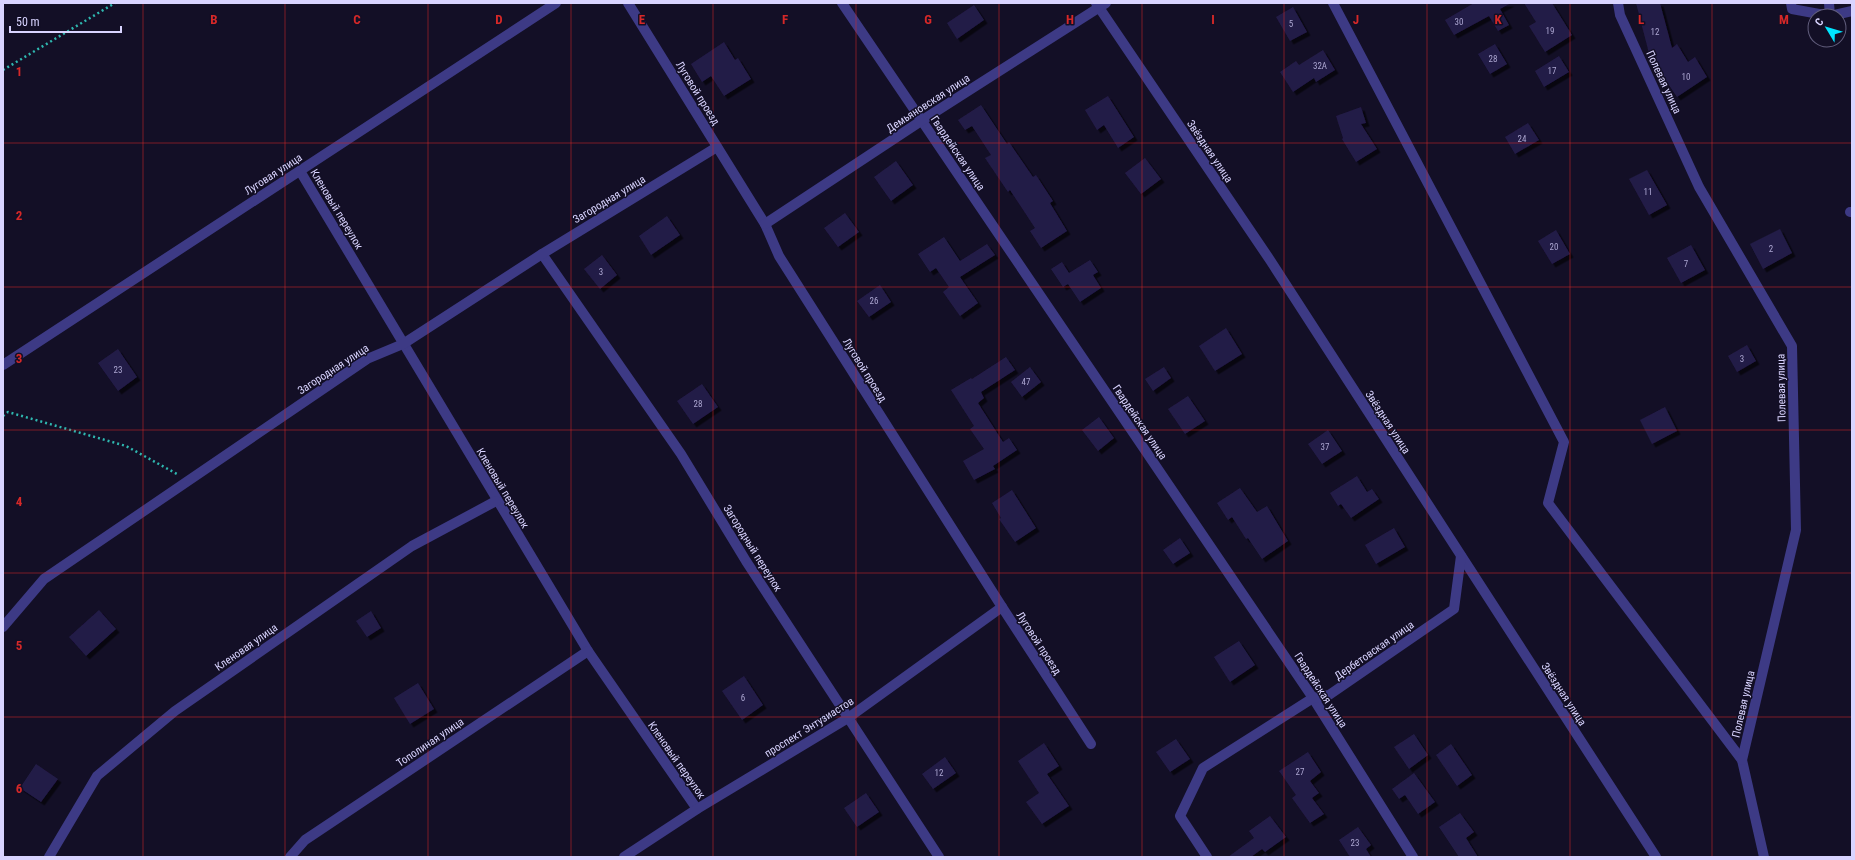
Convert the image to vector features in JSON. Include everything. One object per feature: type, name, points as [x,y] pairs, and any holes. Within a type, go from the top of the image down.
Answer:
[{"type":"street","name":"Луговая улица","points":[[3,365],[556,3]]},
{"type":"street","name":"Луговой проезд","points":[[628,3],[765,224],[779,256],[1091,744]]},
{"type":"street","name":"Гвардейская улица","points":[[842,3],[1313,698],[1413,857]]},
{"type":"street","points":[[1333,3],[1564,442],[1548,503],[1742,760],[1764,857]]},
{"type":"street","name":"Полевая улица","points":[[1618,3],[1620,15],[1699,187],[1792,346],[1796,530],[1742,760]]},
{"type":"street","points":[[1791,3],[1792,9],[1807,12]]},
{"type":"street","name":"Демьяновская улица","points":[[765,224],[1100,4]]},
{"type":"street","name":"Звёздная улица","points":[[1100,4],[1270,260],[1656,857]]},
{"type":"street","name":"Загородная улица","points":[[3,626],[44,579],[367,359],[403,344],[542,254],[717,147]]},
{"type":"street","name":"Кленовый переулок","points":[[300,170],[496,501],[588,651],[697,810]]},
{"type":"street","name":"Загородный переулок","points":[[542,254],[681,454],[746,561],[939,857]]},
{"type":"street","name":"Кленовая улица","points":[[49,857],[97,776],[175,711],[412,546],[496,501]]},
{"type":"street","name":"Дербетовская улица","points":[[1207,857],[1180,816],[1203,768],[1313,698],[1329,695],[1454,609],[1461,556]]},
{"type":"street","name":"проспект Энтузиастов","points":[[624,857],[697,810],[848,718],[1002,607]]},
{"type":"street","name":"Тополиная улица","points":[[290,857],[305,840],[588,651]]},
{"type":"path","points":[[3,70],[115,3]]},
{"type":"path","points":[[3,416],[8,412],[126,446],[189,480]]},
{"type":"building","points":[[1474,3],[1511,3],[1500,9],[1509,25],[1498,31],[1489,16],[1454,35],[1445,20]]},
{"type":"building","points":[[1524,3],[1552,3],[1572,35],[1545,52],[1529,26],[1536,22]]},
{"type":"building","points":[[1636,3],[1660,3],[1672,48],[1677,44],[1688,62],[1695,57],[1707,77],[1677,97],[1660,72],[1657,74],[1649,62],[1651,61]]},
{"type":"building","points":[[974,5],[984,20],[957,39],[947,23]]},
{"type":"building","points":[[1293,7],[1307,32],[1290,41],[1276,17]]},
{"type":"building","points":[[724,42],[735,60],[738,58],[751,79],[724,96],[711,76],[702,82],[691,64]]},
{"type":"building","points":[[1495,44],[1507,64],[1490,74],[1478,54]]},
{"type":"building","points":[[1323,50],[1335,70],[1316,82],[1314,78],[1293,92],[1280,72],[1296,61],[1299,65]]},
{"type":"building","points":[[1559,56],[1569,72],[1544,87],[1535,71]]},
{"type":"building","points":[[1108,96],[1134,137],[1118,148],[1104,125],[1097,130],[1085,110]]},
{"type":"building","points":[[981,105],[1007,144],[1009,142],[1033,177],[1036,175],[1053,201],[1050,203],[1067,231],[1041,248],[1030,231],[1035,228],[1010,190],[1008,192],[985,158],[991,155],[972,126],[965,130],[958,120]]},
{"type":"building","points":[[1361,107],[1366,123],[1361,124],[1377,149],[1356,162],[1342,139],[1343,138],[1336,116]]},
{"type":"building","points":[[1528,123],[1539,140],[1515,154],[1505,137]]},
{"type":"building","points":[[1145,158],[1161,179],[1141,194],[1125,173]]},
{"type":"building","points":[[896,161],[913,185],[891,201],[874,177]]},
{"type":"building","points":[[1647,170],[1667,205],[1649,215],[1629,179]]},
{"type":"building","points":[[845,213],[859,232],[838,247],[824,228]]},
{"type":"building","points":[[667,216],[680,235],[651,255],[639,236]]},
{"type":"building","points":[[1780,229],[1792,253],[1763,269],[1750,244]]},
{"type":"building","points":[[1556,230],[1570,254],[1552,264],[1538,241]]},
{"type":"building","points":[[944,237],[960,261],[987,244],[995,255],[960,277],[978,303],[960,316],[943,292],[949,287],[936,268],[930,272],[918,254]]},
{"type":"building","points":[[1691,245],[1705,270],[1681,283],[1667,258]]},
{"type":"building","points":[[602,255],[617,275],[600,289],[584,269]]},
{"type":"building","points":[[1090,260],[1098,272],[1093,275],[1101,288],[1080,302],[1068,284],[1063,287],[1051,269],[1062,262],[1069,273]]},
{"type":"building","points":[[880,285],[891,302],[869,317],[857,301]]},
{"type":"building","points":[[1226,328],[1242,354],[1215,371],[1199,346]]},
{"type":"building","points":[[1747,345],[1756,361],[1737,372],[1728,356]]},
{"type":"building","points":[[118,349],[137,377],[118,391],[98,363]]},
{"type":"building","points":[[1006,357],[1015,370],[981,392],[984,398],[978,403],[1003,442],[1009,438],[1017,450],[993,466],[995,469],[974,480],[963,461],[984,449],[970,429],[974,426],[951,390],[971,378],[972,379]]},
{"type":"building","points":[[1030,367],[1041,382],[1022,397],[1011,382]]},
{"type":"building","points":[[1164,367],[1171,378],[1153,391],[1145,379]]},
{"type":"building","points":[[702,384],[718,407],[693,424],[677,401]]},
{"type":"building","points":[[1188,396],[1205,421],[1185,434],[1168,409]]},
{"type":"building","points":[[1665,407],[1677,431],[1652,444],[1640,420]]},
{"type":"building","points":[[1099,417],[1114,438],[1098,451],[1082,430]]},
{"type":"building","points":[[1328,430],[1342,451],[1322,464],[1308,444]]},
{"type":"building","points":[[1357,476],[1367,492],[1372,489],[1379,499],[1351,518],[1341,504],[1338,506],[1330,493]]},
{"type":"building","points":[[1240,488],[1257,512],[1267,506],[1288,541],[1262,559],[1248,538],[1246,539],[1232,517],[1228,520],[1217,503]]},
{"type":"building","points":[[1012,490],[1036,528],[1015,542],[999,519],[1001,518],[992,503]]},
{"type":"building","points":[[1394,528],[1405,547],[1376,564],[1365,545]]},
{"type":"building","points":[[1180,538],[1190,553],[1173,564],[1163,550]]},
{"type":"building","points":[[99,610],[116,629],[86,656],[69,637]]},
{"type":"building","points":[[371,611],[381,628],[367,637],[356,621]]},
{"type":"building","points":[[1239,641],[1255,665],[1230,682],[1214,657]]},
{"type":"building","points":[[744,676],[763,705],[742,720],[722,691]]},
{"type":"building","points":[[418,683],[434,709],[410,724],[394,698]]},
{"type":"building","points":[[1414,734],[1428,755],[1409,769],[1394,747]]},
{"type":"building","points":[[1176,739],[1190,759],[1170,772],[1156,752]]},
{"type":"building","points":[[1044,743],[1059,766],[1047,774],[1069,806],[1042,824],[1026,802],[1039,793],[1018,761]]},
{"type":"building","points":[[1451,744],[1472,775],[1457,786],[1436,755]]},
{"type":"building","points":[[1308,752],[1321,772],[1310,781],[1319,793],[1312,798],[1324,814],[1310,823],[1292,798],[1296,795],[1279,771]]},
{"type":"building","points":[[945,757],[956,773],[933,789],[922,774]]},
{"type":"building","points":[[36,764],[58,779],[41,802],[20,788]]},
{"type":"building","points":[[1414,773],[1435,802],[1418,814],[1405,795],[1399,799],[1392,789]]},
{"type":"building","points":[[866,793],[879,812],[857,827],[844,808]]},
{"type":"building","points":[[1460,813],[1474,832],[1466,838],[1478,857],[1459,857],[1439,827]]},
{"type":"building","points":[[1270,816],[1286,837],[1265,852],[1262,849],[1251,857],[1228,857],[1254,838],[1249,831]]},
{"type":"building","points":[[1358,827],[1371,845],[1366,849],[1371,857],[1350,857],[1339,840]]}]
